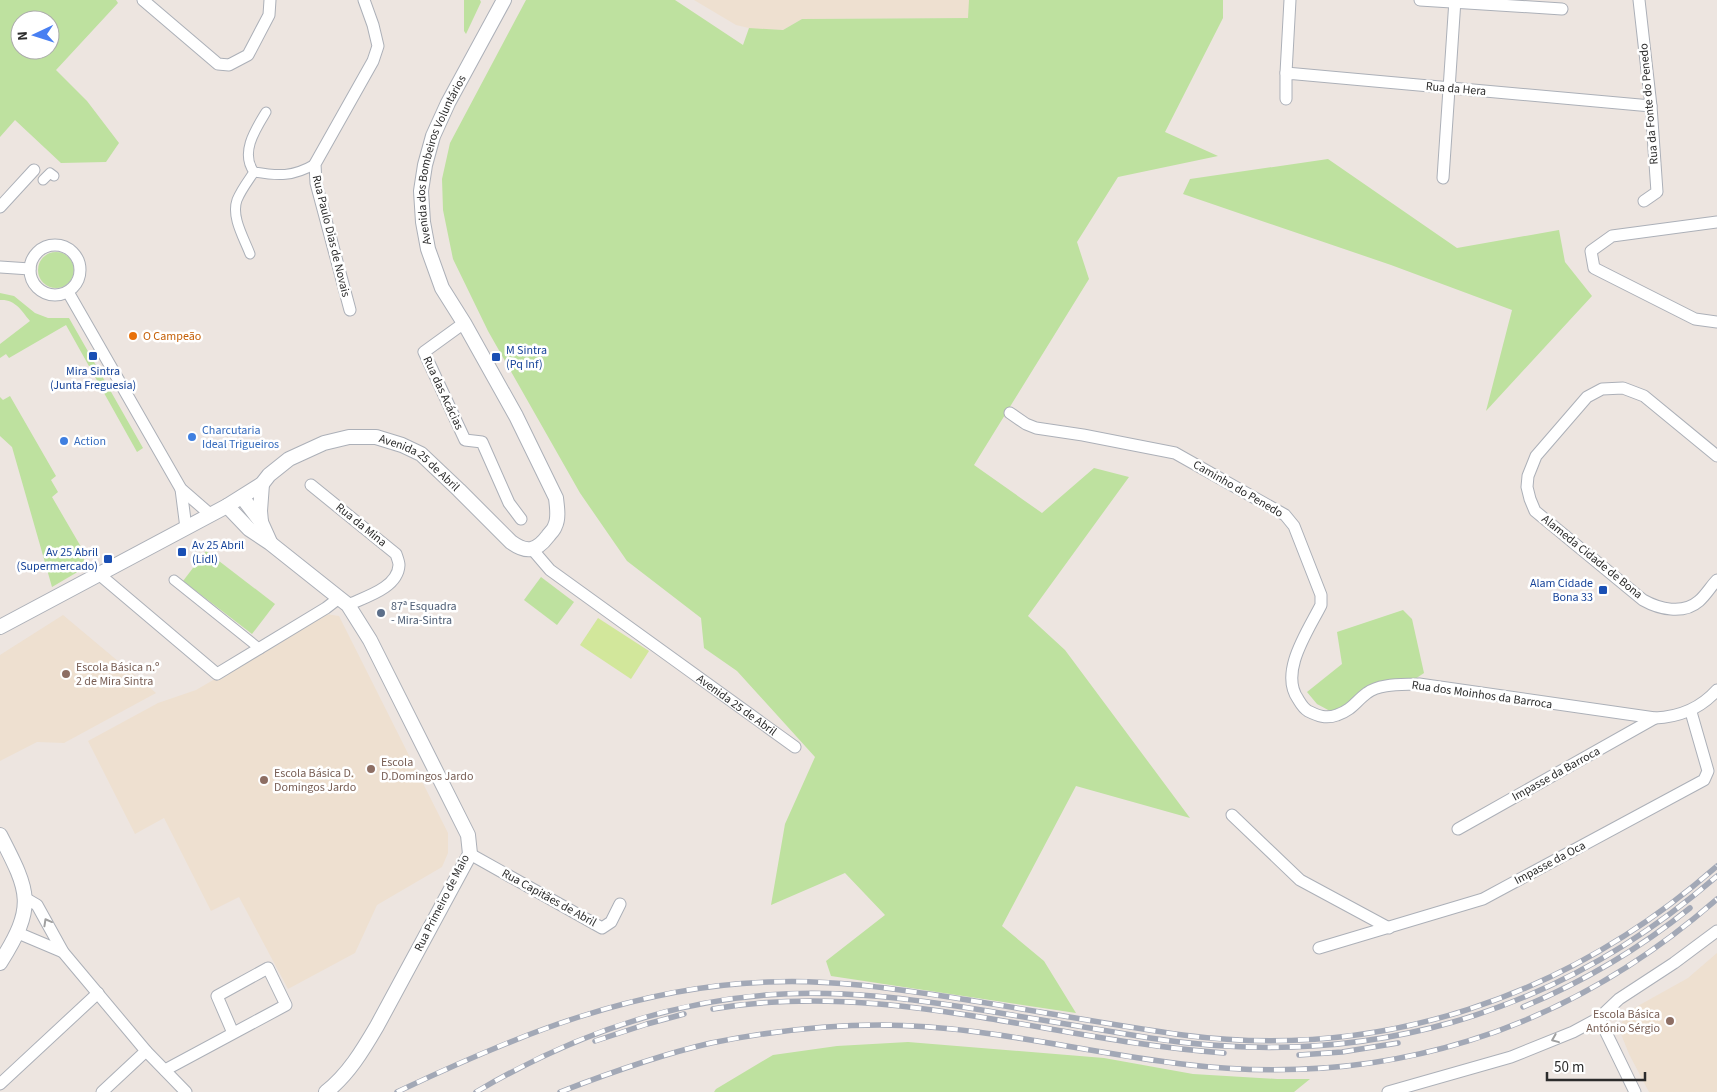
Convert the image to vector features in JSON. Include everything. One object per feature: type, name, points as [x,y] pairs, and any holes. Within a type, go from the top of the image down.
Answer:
[{"type":"street","points":[[143,0],[218,64],[229,65],[248,55],[270,15],[270,0]]},
{"type":"street","name":"Rua Paulo Dias de Novais","points":[[350,310],[316,183],[314,164],[373,61],[378,46],[364,0]]},
{"type":"street","name":"Avenida dos Bombeiros Voluntários","points":[[504,0],[448,103],[433,136],[425,165],[421,192],[423,222],[428,249],[442,288],[464,323],[516,416],[556,498],[558,512],[556,526],[542,543],[532,549]]},
{"type":"street","points":[[1286,99],[1290,0]]},
{"type":"street","points":[[1420,0],[1562,10]]},
{"type":"street","name":"Rua da Fonte do Penedo","points":[[1639,0],[1651,106],[1657,192],[1644,201]]},
{"type":"street","points":[[1443,178],[1455,1]]},
{"type":"street","name":"Rua da Hera","points":[[1286,73],[1651,106]]},
{"type":"street","points":[[266,112],[249,144],[248,164],[254,172],[273,175],[288,174],[302,171],[314,164]]},
{"type":"street","points":[[0,207],[34,170]]},
{"type":"street","points":[[250,254],[239,226],[236,208],[237,200],[254,172]]},
{"type":"street","points":[[43,180],[50,173],[54,176]]},
{"type":"street","points":[[1717,222],[1612,236],[1591,251],[1594,268],[1695,319],[1717,322]]},
{"type":"street","points":[[64,246],[72,251],[78,259],[81,268],[80,277],[75,286],[68,292],[53,295],[46,294],[34,284],[30,269],[32,260],[38,252],[46,247],[64,246]]},
{"type":"street","points":[[0,267],[30,269]]},
{"type":"street","points":[[68,292],[181,489],[211,515]]},
{"type":"street","name":"Rua das Acácias","points":[[464,323],[424,352],[465,440],[482,442],[509,503],[521,519]]},
{"type":"street","name":"Alameda Cidade de Bona","points":[[1717,456],[1644,396],[1623,388],[1602,389],[1587,397],[1536,456],[1527,487],[1535,511],[1643,600],[1651,604],[1672,610],[1691,605],[1698,602],[1717,580]]},
{"type":"street","name":"Caminho do Penedo","points":[[1010,413],[1026,424],[1036,428],[1175,454],[1285,516],[1294,526],[1321,595],[1321,605],[1293,661],[1292,691]]},
{"type":"street","name":"Avenida 25 de Abril","points":[[0,627],[227,506],[262,484],[289,459],[324,443],[349,438],[376,437],[402,445],[421,454],[460,490],[510,542],[519,548],[532,549],[550,570],[795,747]]},
{"type":"street","points":[[261,522],[262,484]]},
{"type":"street","name":"Rua da Mina","points":[[100,575],[217,674],[326,608],[387,585],[394,579],[399,566],[396,554],[311,484]]},
{"type":"street","points":[[181,489],[186,528]]},
{"type":"street","name":"Rua Primeiro de Maio","points":[[242,497],[261,522],[270,543]]},
{"type":"street","name":"Rua Primeiro de Maio","points":[[227,506],[249,529],[270,543],[344,601],[370,640],[468,835],[470,854],[363,1050],[326,1092]]},
{"type":"street","points":[[174,580],[260,648]]},
{"type":"street","name":"Rua dos Moinhos da Barroca","points":[[1292,691],[1305,709],[1322,717],[1336,716],[1350,709],[1368,692],[1378,687],[1419,684],[1655,718],[1673,718],[1691,712]]},
{"type":"street","points":[[1691,712],[1717,690]]},
{"type":"street","name":"Impasse da Oca","points":[[1319,948],[1482,899],[1704,780],[1708,771],[1691,712]]},
{"type":"street","name":"Impasse da Barroca","points":[[1458,829],[1655,718]]},
{"type":"street","points":[[1232,815],[1300,880],[1389,928]]},
{"type":"street","points":[[0,835],[20,874],[25,898],[24,918],[18,933],[0,963]]},
{"type":"street","name":"Rua Capitães de Abril","points":[[470,854],[602,928],[611,922],[620,904]]},
{"type":"street","points":[[25,898],[37,905],[63,952],[146,1051],[186,1092]]},
{"type":"street","points":[[1388,1092],[1511,1057],[1573,1032],[1599,1018],[1619,999],[1674,963],[1717,930]]},
{"type":"street","points":[[18,933],[63,952]]},
{"type":"street","points":[[164,1070],[286,1005],[268,968],[217,996],[233,1033]]},
{"type":"street","points":[[0,1084],[98,994]]},
{"type":"street","points":[[1599,1018],[1635,1092]]},
{"type":"street","points":[[102,1092],[146,1051]]},
{"type":"shaded area","points":[[694,0],[969,0],[969,18],[802,19],[783,30],[753,29],[736,25]]},
{"type":"shaded area","name":"Escola Básica D. Domingos Jardo","points":[[326,614],[339,616],[448,833],[448,853],[442,867],[377,905],[355,953],[288,989],[239,897],[211,911],[164,818],[135,834],[88,741],[158,703],[196,690]]},
{"type":"shaded area","name":"Escola Básica n.º 2 de Mira Sintra","points":[[63,615],[156,693],[64,743],[37,742],[0,761],[0,655]]},
{"type":"shaded area","name":"Escola Básica António Sérgio","points":[[1717,953],[1717,1092],[1649,1092],[1629,1054],[1619,1029],[1627,1012],[1688,978]]},
{"type":"green space","points":[[0,0],[116,0],[118,3],[56,70],[87,101],[119,143],[106,162],[61,163],[15,120],[0,137]]},
{"type":"green space","points":[[464,0],[480,0],[481,2],[466,34],[464,31]]},
{"type":"green space","points":[[526,0],[675,0],[743,45],[749,28],[783,30],[802,19],[968,18],[969,0],[1223,0],[1223,18],[1165,132],[1218,156],[1118,177],[1077,242],[1089,279],[974,465],[1042,513],[1094,468],[1129,477],[1028,616],[1065,650],[1190,818],[1076,786],[1002,926],[1044,961],[1076,1013],[831,976],[826,961],[885,915],[845,873],[771,905],[785,824],[815,757],[737,671],[704,648],[701,618],[627,561],[580,493],[488,331],[453,259],[443,210],[442,179],[450,143]]},
{"type":"green space","points":[[1328,159],[1457,248],[1559,230],[1565,262],[1592,296],[1486,411],[1512,310],[1391,265],[1183,194],[1190,179]]},
{"type":"green space","points":[[56,252],[63,253],[69,257],[73,263],[73,277],[69,283],[63,287],[56,288],[49,287],[43,283],[39,277],[38,270],[39,263],[43,257],[49,253]]},
{"type":"green space","points":[[0,293],[14,296],[35,313],[48,318],[69,318],[143,448],[137,452],[66,325],[9,358],[6,354],[0,358],[0,344],[30,321],[14,303],[0,300]]},
{"type":"green space","points":[[10,396],[56,476],[51,480],[58,492],[52,497],[84,552],[86,567],[52,587],[12,447],[0,436],[0,397],[3,400]]},
{"type":"green space","points":[[206,551],[275,604],[252,634],[183,581]]},
{"type":"green space","points":[[541,577],[574,602],[557,625],[524,600]]},
{"type":"green space","points":[[1403,610],[1412,619],[1424,673],[1415,679],[1369,685],[1341,708],[1330,711],[1317,704],[1307,692],[1342,664],[1337,632]]},
{"type":"green space","points":[[598,618],[649,651],[631,679],[580,645]]},
{"type":"green space","points":[[908,1042],[1104,1058],[1193,1074],[1310,1079],[1294,1092],[714,1092],[773,1055],[837,1046]]},
{"type":"railway","points":[[397,1092],[441,1071],[531,1034],[624,1004],[671,993],[719,986],[768,982],[836,983],[881,988],[949,997],[1183,1035],[1257,1041],[1329,1038],[1400,1027],[1468,1009],[1535,984],[1599,951],[1659,912],[1717,866]]},
{"type":"railway","points":[[476,1092],[510,1073],[580,1040],[652,1015],[727,999],[794,993],[849,994],[905,999],[1150,1038],[1229,1046],[1306,1046],[1380,1038],[1452,1022],[1522,998],[1590,965],[1655,925],[1717,876]]},
{"type":"railway","points":[[560,1092],[634,1065],[711,1043],[795,1030],[859,1025],[956,1029],[1144,1059],[1256,1070],[1329,1068],[1399,1058],[1468,1041],[1533,1017],[1597,985],[1658,946],[1717,899]]},
{"type":"railway","points":[[1523,1007],[1567,987],[1610,964],[1690,908]]},
{"type":"railway","points":[[713,1009],[777,1002],[841,1002],[905,1007],[969,1015],[1096,1037],[1224,1053]]},
{"type":"railway","points":[[595,1041],[684,1014]]},
{"type":"railway","points":[[1299,1055],[1342,1052],[1398,1043]]},
{"type":"place","name":"O Campeão","points":[[133,336]]},
{"type":"place","name":"Mira Sintra (Junta Freguesia)","points":[[93,356]]},
{"type":"place","name":"M Sintra (Pq Inf)","points":[[496,357]]},
{"type":"place","name":"Charcutaria Ideal Trigueiros","points":[[192,437]]},
{"type":"place","name":"Action","points":[[64,441]]},
{"type":"place","name":"Av 25 Abril (Lidl)","points":[[182,552]]},
{"type":"place","name":"Av 25 Abril (Supermercado)","points":[[108,559]]},
{"type":"place","name":"Alam Cidade Bona 33","points":[[1603,590]]},
{"type":"place","name":"87ª Esquadra - Mira-Sintra","points":[[381,613]]},
{"type":"place","name":"Escola Básica n.º 2 de Mira Sintra","points":[[66,674]]},
{"type":"place","name":"Escola D.Domingos Jardo","points":[[371,769]]},
{"type":"place","name":"Escola Básica D. Domingos Jardo","points":[[264,780]]},
{"type":"place","name":"Escola Básica António Sérgio","points":[[1670,1021]]}]
